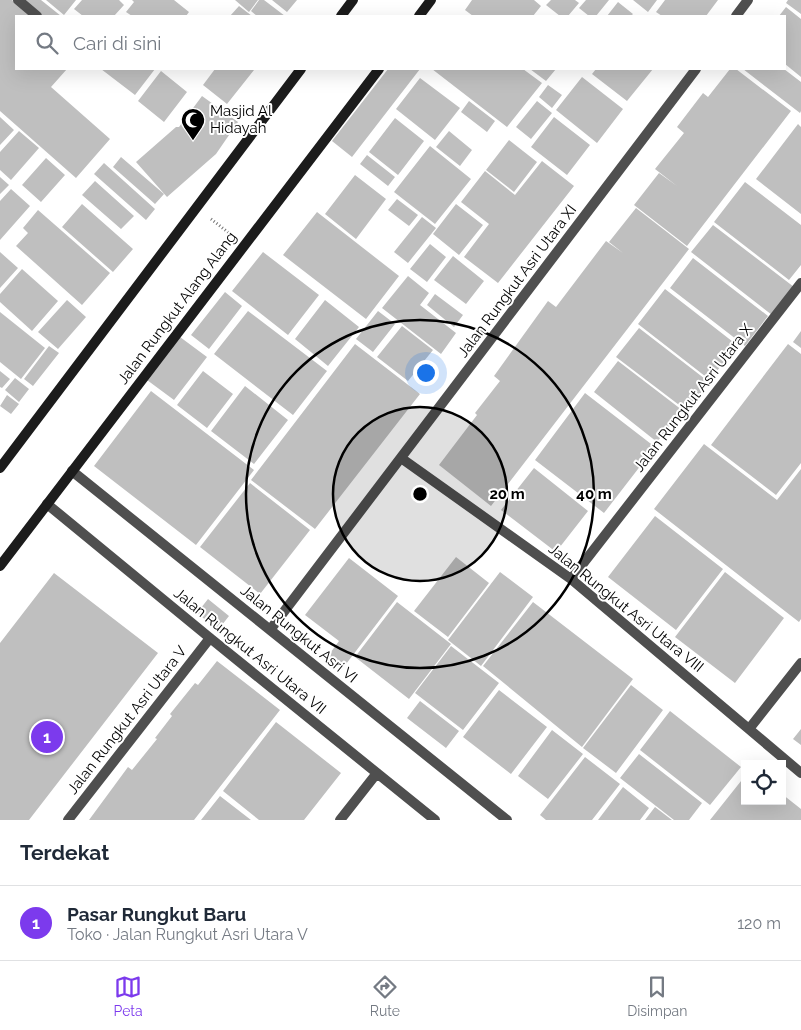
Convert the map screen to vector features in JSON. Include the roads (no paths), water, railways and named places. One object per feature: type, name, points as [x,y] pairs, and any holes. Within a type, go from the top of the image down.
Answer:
[{"type":"street","points":[[18,0],[36,15]]},
{"type":"street","points":[[342,15],[353,0]]},
{"type":"street","points":[[420,15],[431,0]]},
{"type":"street","points":[[737,15],[748,0]]},
{"type":"street","points":[[0,468],[300,70]]},
{"type":"street","name":"Jalan Rungkut Alang Alang","points":[[0,566],[377,70]]},
{"type":"street","name":"Jalan Rungkut Asri Utara XI","points":[[270,630],[695,70]]},
{"type":"street","name":"Jalan Rungkut Asri Utara X","points":[[571,579],[801,283]]},
{"type":"street","name":"Jalan Rungkut Asri Utara VIII","points":[[401,458],[571,579],[801,773]]},
{"type":"street","name":"Jalan Rungkut Asri VI","points":[[72,471],[507,820]]},
{"type":"street","name":"Jalan Rungkut Asri Utara VII","points":[[47,504],[436,820]]},
{"type":"street","name":"Jalan Rungkut Asri Utara V","points":[[68,820],[210,638]]},
{"type":"street","points":[[749,729],[801,663]]},
{"type":"street","points":[[340,820],[377,773]]},
{"type":"place","name":"Masjid Al Hidayah","points":[[193,141]]},
{"type":"place","name":"Pasar Rungkut Baru","points":[[47,737]]}]
